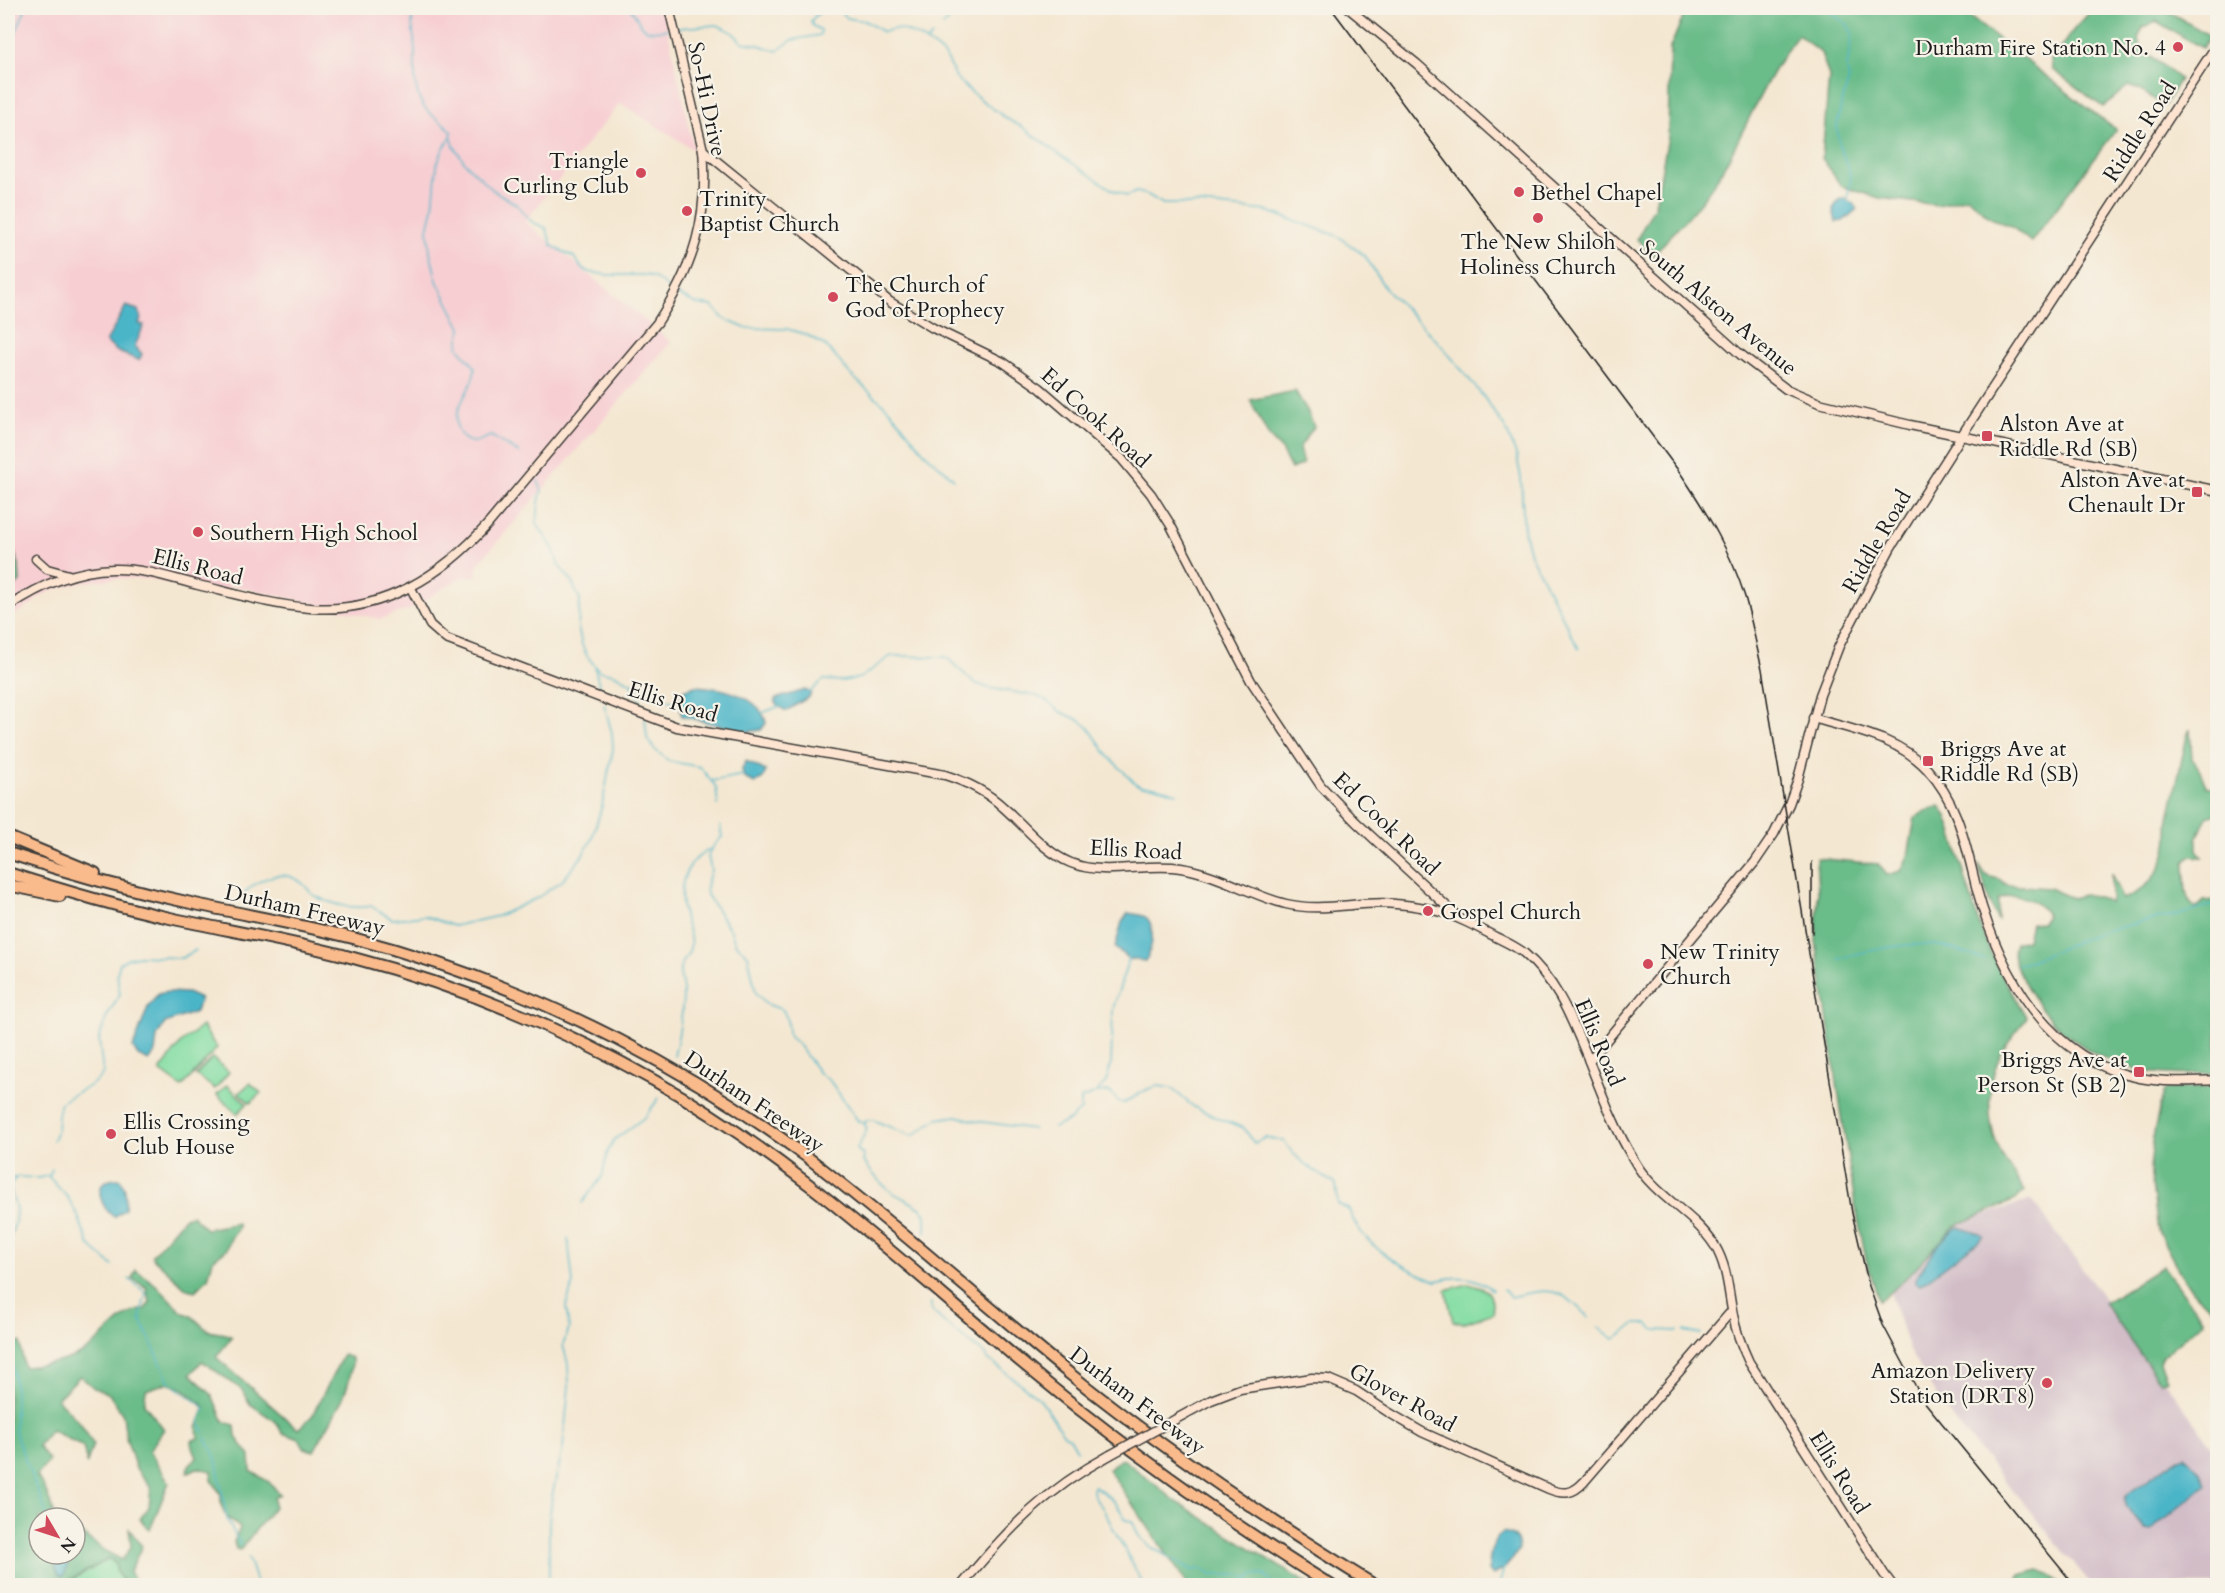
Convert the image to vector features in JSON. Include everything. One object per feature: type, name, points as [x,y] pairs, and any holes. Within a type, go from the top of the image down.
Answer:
[{"type":"highway","points":[[8,837],[84,869],[195,904]]},
{"type":"highway","name":"Durham Freeway","points":[[8,853],[89,878],[195,904],[331,932],[437,963],[550,1007],[666,1065],[761,1124],[828,1174],[1056,1363],[1161,1444],[1298,1537],[1376,1586]]},
{"type":"highway","name":"Durham Freeway","points":[[8,873],[137,910],[326,951],[423,979],[534,1021],[649,1078],[719,1120],[795,1172],[1042,1380],[1200,1498],[1332,1586]]},
{"type":"highway","points":[[8,885],[137,910]]},
{"type":"street","name":"So-Hi Drive","points":[[411,588],[441,569],[471,543],[619,361],[672,300],[690,262],[702,219],[705,170],[703,150],[669,8]]},
{"type":"street","name":"South Alston Avenue","points":[[1348,8],[1417,64],[1704,323],[1776,383],[1819,403],[2217,491]]},
{"type":"street","name":"Riddle Road","points":[[1589,1061],[1748,870],[1774,834],[1798,779],[1813,718],[1832,661],[1858,607],[1898,536],[1962,435],[2217,43]]},
{"type":"street","name":"Ed Cook Road","points":[[703,150],[890,302],[933,328],[1003,362],[1040,388],[1121,458],[1152,494],[1170,524],[1251,681],[1321,786],[1356,822],[1458,916]]},
{"type":"street","points":[[36,559],[49,570],[70,575]]},
{"type":"street","name":"Ellis Road","points":[[8,607],[42,586],[70,575],[92,570],[131,569],[258,600],[312,608],[338,609],[372,602],[411,588],[430,625],[446,639],[678,726],[945,775],[967,782],[1002,806],[1042,844],[1072,863],[1097,869],[1179,867],[1210,874],[1286,904],[1316,908],[1393,903],[1430,908],[1458,916],[1522,952],[1542,971],[1560,995],[1635,1164],[1645,1177],[1697,1224],[1716,1248],[1727,1275],[1737,1336],[1749,1362],[1893,1586]]},
{"type":"street","points":[[1813,718],[1890,742],[1916,759],[1937,781],[1954,809],[1985,915],[2003,959],[2030,1007],[2055,1035],[2086,1058],[2128,1076],[2157,1081],[2217,1080]]},
{"type":"street","name":"Glover Road","points":[[961,1586],[1027,1511],[1066,1480],[1210,1400],[1240,1389],[1312,1378],[1341,1383],[1422,1432],[1548,1489],[1568,1494],[1584,1482],[1696,1351],[1732,1313]]},
{"type":"shaded area","points":[[8,8],[663,8],[694,150],[620,103],[525,222],[671,342],[477,565],[476,576],[461,577],[411,609],[380,619],[231,585],[216,596],[149,579],[117,578],[79,583],[56,589],[34,599],[35,602],[8,619]]},
{"type":"shaded area","points":[[2032,1200],[2217,1453],[2217,1585],[2092,1585],[1944,1408],[1910,1352],[1889,1289],[1953,1224]]},
{"type":"green space","points":[[1687,8],[1958,8],[2116,130],[2031,242],[2012,227],[1991,218],[1967,197],[1938,205],[1879,198],[1841,186],[1822,158],[1829,76],[1821,53],[1798,35],[1776,66],[1717,179],[1691,213],[1652,256],[1637,239],[1655,205],[1668,137],[1670,48]]},
{"type":"green space","points":[[2094,8],[2163,8],[2210,36],[2202,48],[2156,21],[2143,27],[2138,39],[2142,50],[2180,79],[2164,106],[2140,90],[2128,86],[2103,107],[2052,69],[2051,60],[2075,28]]},
{"type":"green space","points":[[1295,391],[1314,427],[1299,448],[1303,464],[1291,469],[1280,448],[1269,437],[1250,400]]},
{"type":"green space","points":[[8,539],[19,564],[20,582],[8,592]]},
{"type":"green space","points":[[2190,729],[2192,759],[2207,787],[2217,787],[2217,814],[2207,817],[2197,839],[2197,850],[2203,857],[2191,856],[2185,862],[2187,894],[2196,909],[2204,901],[2217,900],[2217,1073],[2166,1074],[2130,1068],[2095,1053],[2079,1044],[2050,1019],[2028,989],[2016,967],[2013,956],[2015,943],[2027,940],[2031,923],[2042,922],[2046,913],[2031,900],[2018,896],[2004,897],[1998,900],[1998,921],[1990,904],[1978,863],[1985,874],[2000,879],[2007,885],[2049,888],[2072,898],[2091,895],[2109,902],[2111,873],[2122,899],[2146,886],[2158,871],[2165,854],[2169,817]]},
{"type":"green space","points":[[1940,806],[1947,816],[1983,936],[2000,972],[2027,1018],[2000,1056],[1990,1090],[1991,1125],[1994,1136],[2007,1164],[2025,1191],[2015,1200],[1955,1226],[1901,1283],[1879,1301],[1866,1259],[1854,1198],[1816,942],[1818,892],[1816,858],[1878,864],[1887,875],[1901,871],[1908,856],[1915,818]]},
{"type":"green space","points":[[202,1026],[217,1048],[182,1087],[160,1071],[181,1043]]},
{"type":"green space","points":[[212,1058],[229,1072],[215,1089],[196,1075]]},
{"type":"green space","points":[[250,1083],[261,1093],[250,1103],[239,1093]]},
{"type":"green space","points":[[227,1085],[247,1104],[237,1114],[217,1095]]},
{"type":"green space","points":[[2218,1087],[2217,1313],[2192,1291],[2158,1231],[2150,1168],[2154,1133],[2163,1092],[2167,1089]]},
{"type":"green space","points":[[192,1215],[206,1229],[238,1223],[238,1228],[227,1249],[213,1260],[208,1278],[195,1291],[187,1289],[152,1255],[185,1217]]},
{"type":"green space","points":[[2163,1266],[2204,1321],[2162,1357],[2160,1362],[2167,1379],[2160,1382],[2104,1303]]},
{"type":"green space","points":[[136,1270],[155,1284],[183,1313],[190,1315],[211,1331],[232,1337],[216,1357],[298,1429],[312,1416],[343,1355],[352,1358],[349,1382],[333,1418],[314,1451],[304,1448],[299,1439],[282,1433],[276,1422],[250,1404],[242,1390],[202,1361],[191,1374],[212,1395],[224,1422],[235,1425],[236,1437],[250,1456],[251,1471],[269,1482],[280,1494],[274,1498],[274,1507],[240,1550],[236,1549],[234,1542],[240,1528],[228,1517],[221,1506],[221,1495],[212,1480],[212,1471],[197,1468],[187,1473],[189,1465],[197,1458],[191,1441],[198,1438],[197,1427],[205,1407],[183,1389],[167,1383],[146,1390],[144,1404],[164,1429],[149,1451],[169,1482],[150,1530],[140,1519],[149,1507],[151,1487],[136,1469],[126,1438],[123,1415],[109,1394],[94,1388],[80,1376],[57,1399],[81,1424],[93,1444],[87,1463],[83,1447],[51,1430],[38,1446],[49,1460],[37,1476],[51,1506],[27,1506],[27,1566],[55,1566],[59,1575],[64,1566],[87,1566],[87,1538],[122,1560],[131,1547],[129,1529],[142,1546],[130,1571],[134,1579],[142,1585],[126,1585],[117,1573],[116,1564],[109,1559],[60,1585],[8,1586],[8,1343],[20,1342],[24,1367],[55,1362],[84,1352],[120,1320],[145,1309],[150,1302],[146,1287],[132,1279]]},
{"type":"green space","points":[[1468,1284],[1488,1292],[1492,1300],[1493,1313],[1465,1323],[1453,1322],[1446,1290]]},
{"type":"green space","points":[[1122,1458],[1177,1502],[1309,1585],[1188,1585],[1108,1469]]},
{"type":"green space","points":[[109,1559],[116,1564],[117,1573],[126,1585],[60,1586]]},
{"type":"green space","points":[[2039,1570],[2049,1574],[2061,1585],[2014,1585],[2020,1575]]},
{"type":"water","points":[[1845,198],[1857,209],[1843,221],[1836,222],[1833,209],[1839,200]]},
{"type":"water","points":[[126,306],[138,310],[141,318],[139,324],[144,325],[135,346],[142,354],[139,360],[118,352],[106,342]]},
{"type":"water","points":[[695,686],[716,688],[738,694],[756,706],[766,723],[761,730],[745,732],[682,716],[679,703],[681,691]]},
{"type":"water","points":[[805,690],[811,693],[809,697],[786,711],[777,705],[775,699]]},
{"type":"water","points":[[746,761],[766,771],[763,778],[755,783],[744,778],[742,769]]},
{"type":"water","points":[[1128,913],[1143,916],[1150,922],[1152,940],[1150,952],[1145,961],[1129,959],[1115,948],[1122,922]]},
{"type":"water","points":[[187,993],[200,999],[196,1012],[165,1023],[157,1036],[155,1053],[149,1061],[138,1056],[133,1048],[148,1007],[158,994]]},
{"type":"water","points":[[120,1179],[122,1182],[125,1209],[114,1217],[104,1205],[100,1191],[104,1182]]},
{"type":"water","points":[[1958,1227],[1984,1237],[1920,1285],[1916,1283],[1916,1279],[1934,1250]]},
{"type":"water","points":[[2185,1456],[2201,1472],[2206,1485],[2151,1530],[2145,1529],[2125,1505],[2125,1498],[2177,1459]]},
{"type":"water","points":[[1503,1532],[1514,1537],[1519,1549],[1504,1568],[1492,1575],[1489,1571],[1492,1550],[1496,1540]]},
{"type":"water","points":[[55,1566],[67,1566],[64,1576],[59,1575]]},
{"type":"waterway","points":[[8,51],[26,8]]},
{"type":"waterway","points":[[413,8],[415,79],[420,100],[427,111],[452,132],[454,146],[465,163],[493,190],[516,204],[532,222],[546,228],[552,246],[574,257],[581,267],[589,272],[608,275],[646,275],[655,278],[672,291]]},
{"type":"waterway","points":[[630,8],[644,28],[652,31],[669,29]]},
{"type":"waterway","points":[[677,28],[717,25],[732,32],[742,42],[777,51],[792,40],[820,35],[821,30],[813,26],[811,21],[827,8]]},
{"type":"waterway","points":[[837,8],[847,18],[865,21],[883,32],[894,29],[916,35],[943,55],[959,81],[976,95],[1111,189],[1126,196],[1137,192],[1148,195],[1163,204],[1199,204],[1267,211],[1338,236],[1365,256],[1385,288],[1441,345],[1483,396],[1506,429],[1517,457],[1521,478],[1524,532],[1530,554],[1579,649]]},
{"type":"waterway","points":[[943,26],[961,8]]},
{"type":"waterway","points":[[1824,8],[1847,24],[1852,33],[1847,68],[1849,80],[1837,128],[1840,146],[1851,178],[1847,199]]},
{"type":"waterway","points":[[927,41],[932,36]]},
{"type":"waterway","points":[[451,137],[437,165],[433,208],[428,229],[430,252],[437,281],[461,328],[458,347],[475,367],[471,384],[458,410],[457,427],[468,441],[475,442],[491,436],[519,453]]},
{"type":"waterway","points":[[678,295],[697,304],[712,306],[724,319],[745,328],[787,329],[805,334],[826,346],[852,376],[890,410],[924,452],[954,479]]},
{"type":"waterway","points":[[538,481],[542,491],[537,524],[553,548],[559,566],[571,580],[580,600],[578,627],[587,656],[599,671],[614,674],[631,683],[644,711]]},
{"type":"waterway","points":[[809,693],[823,680],[842,681],[860,678],[891,656],[946,657],[974,683],[989,688],[1037,696],[1059,711],[1081,721],[1089,728],[1109,757],[1136,784],[1177,793]]},
{"type":"waterway","points":[[595,668],[601,694]]},
{"type":"waterway","points":[[631,683],[663,699],[680,703]]},
{"type":"waterway","points":[[240,898],[246,891],[269,877],[286,876],[294,878],[315,896],[328,902],[350,907],[371,906],[392,919],[425,916],[454,926],[498,916],[537,898],[562,881],[591,841],[602,806],[613,749],[612,733],[604,704]]},
{"type":"waterway","points":[[762,713],[780,706]]},
{"type":"waterway","points":[[645,718],[647,738],[654,749],[669,761],[700,767],[716,787],[718,805]]},
{"type":"waterway","points":[[712,781],[743,775]]},
{"type":"waterway","points":[[720,826],[722,837],[708,856],[711,870],[706,886],[707,895],[731,931],[735,943],[748,955],[756,993],[767,1004],[783,1010],[791,1038],[819,1073],[830,1081],[858,1121],[865,1124]]},
{"type":"waterway","points":[[674,1056],[682,1007],[683,991],[680,968],[690,944],[681,899],[682,888],[687,870],[693,862],[711,849]]},
{"type":"waterway","points":[[2018,965],[2107,930],[2218,905]]},
{"type":"waterway","points":[[1839,959],[1877,949],[1906,945],[1933,945],[1985,960]]},
{"type":"waterway","points":[[53,1140],[57,1130],[59,1105],[94,1083],[103,1073],[99,1040],[106,1018],[120,994],[117,974],[120,963],[128,958],[139,956],[182,958],[196,950]]},
{"type":"waterway","points":[[1096,1093],[1106,1082],[1111,1065],[1113,1009],[1129,958]]},
{"type":"waterway","points":[[1053,1128],[1072,1119],[1081,1110],[1081,1099],[1096,1093],[1110,1092],[1119,1102],[1124,1103],[1148,1089],[1158,1086],[1171,1088],[1194,1107],[1244,1128],[1254,1143],[1265,1138],[1283,1141],[1305,1164],[1336,1184],[1338,1204],[1349,1210],[1363,1235],[1373,1245],[1397,1262],[1436,1281],[1452,1278],[1473,1279],[1493,1290]]},
{"type":"waterway","points":[[582,1203],[602,1177],[608,1151],[614,1140],[645,1117],[659,1098]]},
{"type":"waterway","points":[[865,1123],[867,1120],[873,1120],[912,1136],[937,1119],[957,1116],[1033,1129]]},
{"type":"waterway","points":[[865,1125],[867,1129],[857,1149],[864,1156],[863,1161],[889,1190],[923,1210],[926,1217],[926,1232]]},
{"type":"waterway","points":[[20,1177],[39,1178],[50,1175],[52,1169]]},
{"type":"waterway","points":[[48,1176],[68,1198],[89,1245],[113,1266]]},
{"type":"waterway","points":[[8,1245],[15,1222],[16,1209],[10,1187],[18,1177]]},
{"type":"waterway","points":[[8,1178],[16,1178]]},
{"type":"waterway","points":[[549,1586],[549,1522],[552,1496],[563,1448],[569,1386],[568,1364],[563,1345],[569,1329],[566,1307],[573,1283],[568,1238]]},
{"type":"waterway","points":[[129,1279],[146,1293],[140,1318],[170,1383],[205,1408],[199,1422],[216,1459],[227,1519],[241,1546]]},
{"type":"waterway","points":[[1503,1289],[1510,1297],[1535,1292],[1553,1292],[1569,1300],[1588,1317]]},
{"type":"waterway","points":[[931,1303],[931,1310],[948,1326],[1041,1400],[1077,1450]]},
{"type":"waterway","points":[[1598,1327],[1614,1339],[1636,1324],[1647,1324],[1655,1330],[1678,1331]]},
{"type":"waterway","points":[[1684,1331],[1701,1334]]},
{"type":"waterway","points":[[9,1344],[15,1387],[15,1430],[43,1506]]},
{"type":"waterway","points":[[1144,1586],[1095,1497],[1094,1486],[1112,1500],[1125,1520],[1132,1521],[1139,1536],[1149,1546],[1192,1570],[1202,1569],[1211,1575],[1241,1575],[1248,1579],[1253,1575],[1263,1574],[1277,1586]]},
{"type":"waterway","points":[[248,1558],[257,1585]]},
{"type":"waterway","points":[[1499,1586],[1504,1567]]},
{"type":"railway","points":[[1331,8],[1681,474],[1709,518],[1725,549],[1745,597],[1762,669],[1852,1213],[1869,1286],[1883,1325],[1923,1400],[2075,1586]]},
{"type":"railway","points":[[1812,862],[1812,933]]},
{"type":"place","name":"Durham Fire Station No. 4","points":[[2178,47]]},
{"type":"place","name":"Triangle Curling Club","points":[[641,173]]},
{"type":"place","name":"Bethel Chapel","points":[[1519,192]]},
{"type":"place","name":"Trinity Baptist Church","points":[[687,211]]},
{"type":"place","name":"The New Shiloh Holiness Church","points":[[1538,218]]},
{"type":"place","name":"The Church of God of Prophecy","points":[[833,297]]},
{"type":"place","name":"Alston Ave at Riddle Rd (SB)","points":[[1987,436]]},
{"type":"place","name":"Alston Ave at Chenault Dr","points":[[2197,492]]},
{"type":"place","name":"Southern High School","points":[[198,532]]},
{"type":"place","name":"Briggs Ave at Riddle Rd (SB)","points":[[1928,761]]},
{"type":"place","name":"Gospel Church","points":[[1428,911]]},
{"type":"place","name":"New Trinity Church","points":[[1648,964]]},
{"type":"place","name":"Briggs Ave at Person St (SB 2)","points":[[2139,1072]]},
{"type":"place","name":"Ellis Crossing Club House","points":[[111,1134]]},
{"type":"place","name":"Amazon Delivery Station (DRT8)","points":[[2047,1383]]}]
